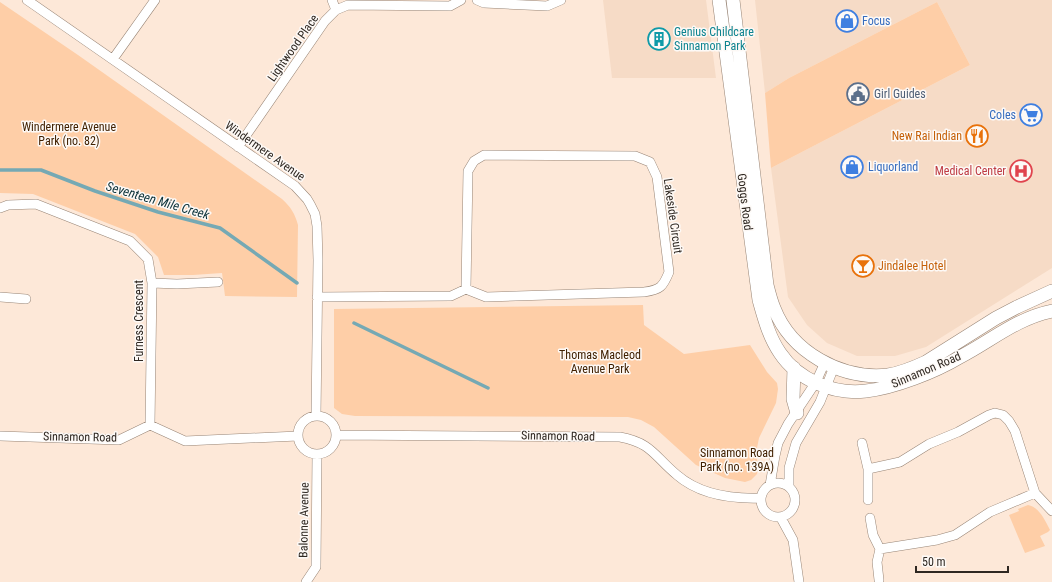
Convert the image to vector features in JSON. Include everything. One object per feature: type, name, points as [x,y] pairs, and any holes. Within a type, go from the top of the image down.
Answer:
[{"type":"main road","name":"Goggs Road","points":[[719,0],[744,197],[759,300],[769,332],[780,353],[794,368],[821,384]]},
{"type":"main road","name":"Goggs Road","points":[[733,0],[770,298],[780,320],[791,336],[809,353],[829,365]]},
{"type":"main road","name":"Sinnamon Road","points":[[829,365],[856,373],[873,375],[887,375],[913,368],[945,351],[996,318],[1052,291]]},
{"type":"main road","name":"Sinnamon Road","points":[[821,384],[850,391],[865,391],[879,389],[899,383],[929,372],[960,357],[1026,319],[1052,311]]},
{"type":"main road","points":[[794,368],[793,399],[796,413]]},
{"type":"street","name":"Windermere Avenue","points":[[27,0],[295,186],[304,195],[315,214],[317,226],[316,416]]},
{"type":"street","points":[[113,59],[155,0]]},
{"type":"street","points":[[332,0],[336,10]]},
{"type":"street","name":"Lightwood Place","points":[[238,147],[325,21],[336,10],[348,5],[450,6],[462,0]]},
{"type":"street","points":[[477,0],[484,3],[548,6],[561,0]]},
{"type":"street","name":"Lakeside Circuit","points":[[484,155],[635,156],[650,162],[657,177],[668,272],[664,284],[656,290],[644,292],[486,297],[466,289],[468,171],[474,161],[484,155]]},
{"type":"street","name":"Furness Crescent","points":[[0,208],[8,205],[36,204],[130,241],[148,259],[152,283],[150,425]]},
{"type":"street","points":[[152,283],[176,284],[218,282]]},
{"type":"street","points":[[317,297],[451,296],[466,289]]},
{"type":"street","points":[[0,297],[26,300]]},
{"type":"street","points":[[770,485],[778,443],[788,424],[796,413],[821,384],[829,365]]},
{"type":"street","points":[[789,487],[789,468],[796,443],[820,402],[821,384]]},
{"type":"street","points":[[868,469],[900,462],[929,444],[958,432],[995,413],[1003,416],[1009,421],[1015,430],[1035,493],[1052,511]]},
{"type":"street","points":[[316,416],[321,416],[330,421],[336,435],[336,440],[330,448],[326,452],[317,454],[306,451],[299,442],[298,436],[301,425],[310,417],[316,416]]},
{"type":"street","points":[[150,425],[185,441],[298,436]]},
{"type":"street","name":"Sinnamon Road","points":[[0,436],[119,440],[150,425]]},
{"type":"street","name":"Sinnamon Road","points":[[336,435],[629,438],[645,445],[653,451],[676,475],[695,487],[725,496],[744,499],[761,498]]},
{"type":"street","points":[[862,443],[868,469],[868,500]]},
{"type":"street","name":"Balonne Avenue","points":[[306,582],[316,568],[317,454]]},
{"type":"street","points":[[781,483],[789,487],[795,493],[795,506],[792,512],[782,518],[775,518],[763,509],[761,498],[763,492],[770,485],[781,483]]},
{"type":"street","points":[[880,548],[937,540],[955,535],[990,512],[1035,493]]},
{"type":"street","points":[[782,518],[793,540],[799,582]]},
{"type":"street","points":[[870,518],[873,535],[880,548],[877,562],[879,580]]},
{"type":"shaded area","name":"Genius Childcare Sinnamon Park","points":[[603,0],[706,0],[716,78],[612,78]]},
{"type":"shaded area","points":[[755,0],[1052,0],[1052,268],[926,347],[895,356],[857,356],[827,343],[807,325],[788,297],[771,168],[970,65],[937,2],[789,78],[765,93]]},
{"type":"green space","name":"Windermere Avenue Park (no. 82)","points":[[0,2],[78,55],[282,199],[296,217],[298,225],[297,297],[225,296],[222,273],[164,275],[158,257],[135,234],[33,194],[0,193]]},
{"type":"green space","points":[[937,2],[970,65],[771,168],[765,93],[789,78]]},
{"type":"green space","name":"Thomas Macleod Avenue Park","points":[[643,305],[644,325],[684,354],[750,345],[767,372],[777,383],[778,389],[776,403],[759,438],[756,453],[758,466],[757,474],[751,480],[745,482],[725,478],[696,465],[654,427],[641,420],[628,417],[355,416],[342,414],[334,408],[334,309]]},
{"type":"green space","points":[[1028,505],[1032,506],[1038,511],[1044,518],[1050,530],[1040,536],[1045,546],[1025,553],[1009,515]]},
{"type":"waterway","name":"Seventeen Mile Creek","points":[[0,170],[41,170],[95,191],[158,212],[220,228],[297,283]]},
{"type":"waterway","name":"Seventeen Mile Creek","points":[[354,323],[488,388]]},
{"type":"place","name":"Focus","points":[[847,21]]},
{"type":"place","name":"Genius Childcare Sinnamon Park","points":[[659,39]]},
{"type":"place","name":"Girl Guides","points":[[858,94]]},
{"type":"place","name":"Coles","points":[[1031,115]]},
{"type":"place","name":"New Rai Indian","points":[[977,136]]},
{"type":"place","name":"Liquorland","points":[[852,167]]},
{"type":"place","name":"Medical Center","points":[[1021,171]]},
{"type":"place","name":"Jindalee Hotel","points":[[863,266]]},
{"type":"park label","name":"Sinnamon Road Park (no. 139A)","points":[[737,460]]}]
